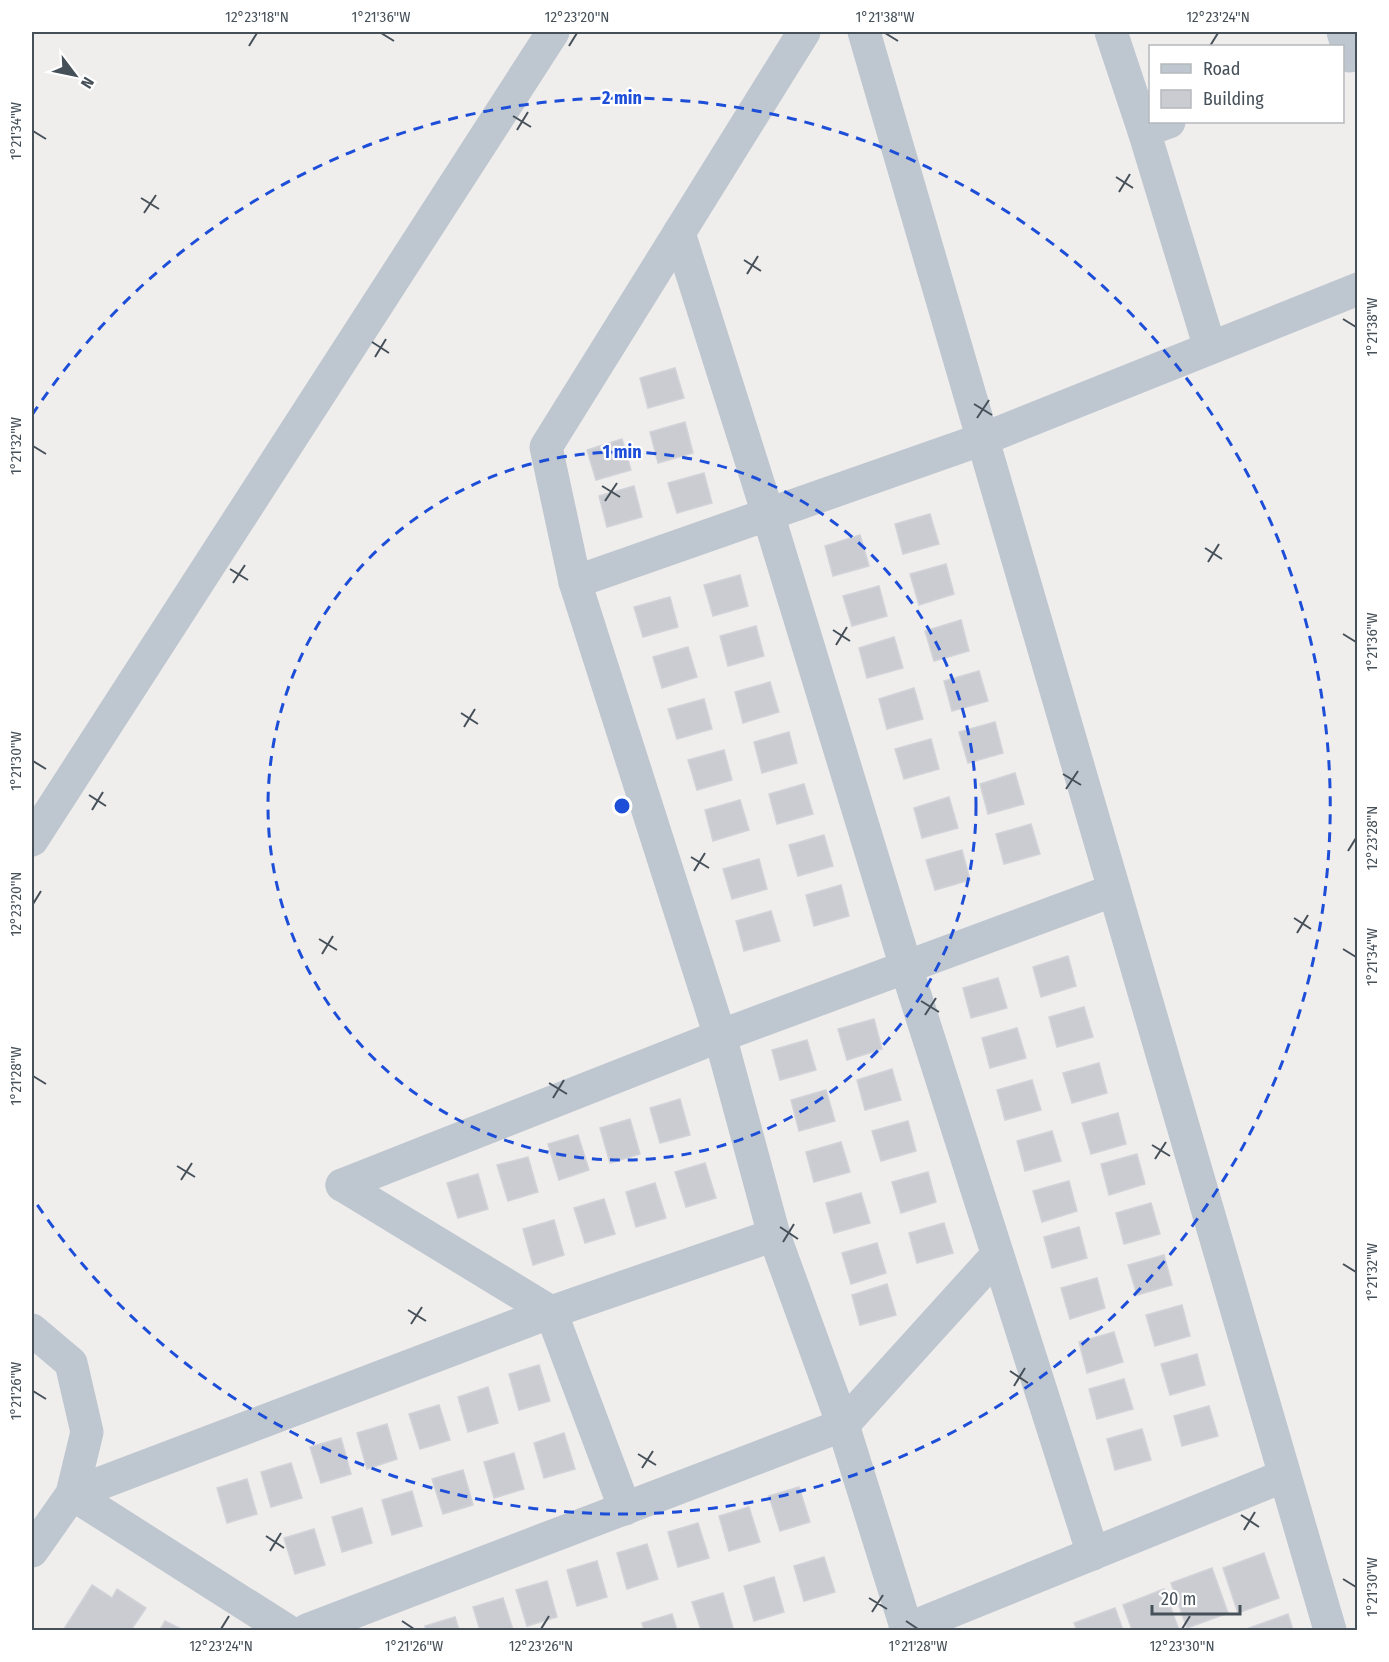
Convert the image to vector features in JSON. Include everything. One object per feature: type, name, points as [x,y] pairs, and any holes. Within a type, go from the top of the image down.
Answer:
[{"type":"street","points":[[32,840],[552,32]]},
{"type":"street","points":[[804,32],[546,447],[575,582],[720,1036],[774,1235],[843,1425],[906,1630],[1284,1476]]},
{"type":"street","points":[[864,32],[1330,1630]]},
{"type":"street","points":[[1111,32],[1149,111]]},
{"type":"street","points":[[1156,126],[1210,348]]},
{"type":"street","points":[[679,232],[768,514],[906,967],[1093,1554]]},
{"type":"street","points":[[575,582],[983,440],[1358,289]]},
{"type":"street","points":[[626,1509],[552,1312],[342,1185],[720,1036],[1114,890]]},
{"type":"street","points":[[72,1494],[552,1312],[774,1235]]},
{"type":"street","points":[[307,1630],[843,1425],[997,1255]]},
{"type":"street","points":[[32,1330],[71,1363],[87,1432],[72,1494],[32,1551]]},
{"type":"street","points":[[72,1494],[286,1630]]},
{"type":"building","points":[[675,368],[684,398],[648,408],[640,378]]},
{"type":"building","points":[[685,422],[693,453],[658,463],[650,432]]},
{"type":"building","points":[[622,439],[631,470],[596,480],[587,450]]},
{"type":"building","points":[[704,473],[712,503],[677,513],[668,483]]},
{"type":"building","points":[[634,486],[642,517],[607,527],[599,496]]},
{"type":"building","points":[[930,514],[939,544],[903,554],[895,524]]},
{"type":"building","points":[[860,535],[869,566],[833,576],[825,546]]},
{"type":"building","points":[[946,564],[954,594],[919,605],[910,574]]},
{"type":"building","points":[[740,575],[748,606],[713,616],[704,585]]},
{"type":"building","points":[[879,586],[887,616],[852,626],[843,596]]},
{"type":"building","points":[[670,597],[678,627],[643,637],[634,607]]},
{"type":"building","points":[[961,620],[969,651],[934,661],[925,631]]},
{"type":"building","points":[[756,626],[764,656],[728,666],[720,636]]},
{"type":"building","points":[[894,637],[903,668],[867,678],[859,648]]},
{"type":"building","points":[[688,647],[697,677],[662,688],[653,657]]},
{"type":"building","points":[[979,671],[988,701],[952,711],[944,681]]},
{"type":"building","points":[[770,682],[779,712],[743,723],[735,692]]},
{"type":"building","points":[[914,688],[923,719],[887,729],[879,699]]},
{"type":"building","points":[[704,699],[712,729],[677,739],[668,709]]},
{"type":"building","points":[[995,722],[1003,753],[968,763],[959,732]]},
{"type":"building","points":[[789,732],[797,763],[762,773],[754,742]]},
{"type":"building","points":[[931,739],[939,769],[904,779],[895,749]]},
{"type":"building","points":[[724,750],[732,780],[697,790],[688,760]]},
{"type":"building","points":[[1015,773],[1024,804],[988,814],[980,784]]},
{"type":"building","points":[[804,784],[813,814],[777,824],[769,794]]},
{"type":"building","points":[[949,797],[958,828],[922,838],[914,808]]},
{"type":"building","points":[[740,800],[749,830],[713,841],[705,810]]},
{"type":"building","points":[[1031,824],[1040,854],[1004,864],[996,834]]},
{"type":"building","points":[[824,835],[833,866],[798,876],[789,845]]},
{"type":"building","points":[[962,850],[970,880],[935,890],[926,860]]},
{"type":"building","points":[[759,859],[767,889],[732,899],[723,869]]},
{"type":"building","points":[[841,885],[849,916],[814,926],[806,895]]},
{"type":"building","points":[[771,911],[780,941],[744,951],[736,921]]},
{"type":"building","points":[[1068,956],[1076,986],[1041,997],[1033,967]]},
{"type":"building","points":[[998,978],[1007,1008],[971,1018],[963,988]]},
{"type":"building","points":[[1084,1007],[1093,1037],[1057,1047],[1049,1017]]},
{"type":"building","points":[[874,1019],[882,1049],[847,1060],[838,1029]]},
{"type":"building","points":[[1017,1028],[1026,1058],[990,1068],[982,1038]]},
{"type":"building","points":[[807,1040],[816,1070],[780,1080],[772,1050]]},
{"type":"building","points":[[1099,1063],[1107,1093],[1072,1103],[1063,1073]]},
{"type":"building","points":[[892,1069],[901,1100],[865,1110],[857,1080]]},
{"type":"building","points":[[1032,1080],[1041,1110],[1005,1120],[997,1090]]},
{"type":"building","points":[[826,1090],[835,1121],[799,1131],[791,1100]]},
{"type":"building","points":[[680,1099],[690,1135],[660,1143],[650,1108]]},
{"type":"building","points":[[1118,1113],[1126,1144],[1091,1154],[1082,1123]]},
{"type":"building","points":[[630,1119],[640,1154],[610,1163],[600,1128]]},
{"type":"building","points":[[908,1121],[916,1151],[881,1161],[872,1131]]},
{"type":"building","points":[[1052,1131],[1061,1161],[1025,1171],[1017,1141]]},
{"type":"building","points":[[578,1135],[589,1170],[559,1180],[548,1144]]},
{"type":"building","points":[[841,1142],[850,1172],[814,1182],[806,1152]]},
{"type":"building","points":[[1137,1154],[1145,1184],[1109,1195],[1101,1164]]},
{"type":"building","points":[[528,1157],[538,1192],[508,1201],[497,1165]]},
{"type":"building","points":[[705,1163],[716,1198],[686,1207],[675,1172]]},
{"type":"building","points":[[928,1172],[936,1202],[901,1213],[892,1182]]},
{"type":"building","points":[[478,1174],[488,1209],[458,1218],[447,1183]]},
{"type":"building","points":[[1069,1181],[1077,1211],[1042,1222],[1033,1191]]},
{"type":"building","points":[[655,1183],[666,1218],[636,1227],[626,1192]]},
{"type":"building","points":[[861,1193],[870,1223],[834,1233],[826,1203]]},
{"type":"building","points":[[604,1199],[615,1234],[585,1243],[574,1208]]},
{"type":"building","points":[[1151,1203],[1160,1234],[1124,1244],[1116,1213]]},
{"type":"building","points":[[554,1220],[564,1255],[533,1265],[523,1229]]},
{"type":"building","points":[[944,1223],[953,1253],[917,1263],[909,1233]]},
{"type":"building","points":[[1079,1227],[1087,1258],[1052,1268],[1044,1237]]},
{"type":"building","points":[[877,1243],[886,1273],[851,1284],[842,1253]]},
{"type":"building","points":[[1164,1255],[1172,1285],[1137,1295],[1128,1265]]},
{"type":"building","points":[[1097,1278],[1105,1308],[1070,1319],[1061,1288]]},
{"type":"building","points":[[887,1284],[896,1315],[860,1325],[852,1295]]},
{"type":"building","points":[[1182,1305],[1190,1336],[1155,1346],[1146,1315]]},
{"type":"building","points":[[1114,1332],[1123,1362],[1087,1373],[1079,1342]]},
{"type":"building","points":[[1197,1354],[1205,1385],[1170,1395],[1161,1364]]},
{"type":"building","points":[[539,1365],[550,1401],[519,1410],[509,1374]]},
{"type":"building","points":[[1124,1379],[1133,1409],[1097,1419],[1089,1389]]},
{"type":"building","points":[[488,1387],[498,1423],[468,1432],[458,1397]]},
{"type":"building","points":[[439,1405],[450,1440],[420,1449],[409,1414]]},
{"type":"building","points":[[1209,1406],[1218,1436],[1182,1446],[1174,1416]]},
{"type":"building","points":[[387,1424],[397,1459],[367,1469],[357,1433]]},
{"type":"building","points":[[1142,1429],[1151,1460],[1115,1470],[1107,1439]]},
{"type":"building","points":[[564,1433],[575,1469],[544,1478],[534,1443]]},
{"type":"building","points":[[341,1438],[351,1474],[321,1483],[310,1447]]},
{"type":"building","points":[[514,1453],[524,1489],[494,1498],[484,1462]]},
{"type":"building","points":[[291,1463],[302,1498],[271,1507],[261,1472]]},
{"type":"building","points":[[463,1470],[473,1505],[443,1514],[432,1479]]},
{"type":"building","points":[[247,1479],[257,1514],[227,1523],[217,1488]]},
{"type":"building","points":[[799,1487],[810,1522],[780,1531],[769,1496]]},
{"type":"building","points":[[412,1491],[422,1526],[392,1535],[382,1500]]},
{"type":"building","points":[[749,1507],[760,1542],[729,1551],[719,1516]]},
{"type":"building","points":[[362,1508],[372,1543],[342,1552],[332,1517]]},
{"type":"building","points":[[698,1523],[709,1558],[678,1567],[668,1532]]},
{"type":"building","points":[[314,1529],[325,1565],[295,1574],[284,1538]]},
{"type":"building","points":[[647,1544],[658,1579],[627,1589],[617,1553]]},
{"type":"building","points":[[1264,1553],[1279,1598],[1238,1613],[1223,1568]]},
{"type":"building","points":[[824,1557],[835,1592],[804,1601],[794,1566]]},
{"type":"building","points":[[597,1561],[607,1597],[577,1606],[567,1570]]},
{"type":"building","points":[[1212,1568],[1228,1613],[1187,1628],[1171,1583]]},
{"type":"building","points":[[774,1577],[784,1612],[754,1621],[744,1586]]},
{"type":"building","points":[[547,1581],[557,1617],[527,1626],[516,1590]]},
{"type":"building","points":[[92,1585],[112,1598],[117,1589],[146,1608],[131,1630],[64,1629]]},
{"type":"building","points":[[1164,1589],[1179,1630],[1132,1630],[1123,1605]]},
{"type":"building","points":[[723,1593],[733,1628],[701,1630],[692,1602]]},
{"type":"building","points":[[503,1598],[513,1630],[480,1630],[473,1607]]},
{"type":"building","points":[[1115,1608],[1123,1630],[1077,1630],[1074,1623]]},
{"type":"building","points":[[672,1614],[677,1630],[644,1630],[642,1623]]},
{"type":"building","points":[[1288,1614],[1293,1630],[1246,1629]]},
{"type":"building","points":[[455,1617],[459,1630],[426,1630],[425,1626]]},
{"type":"building","points":[[165,1621],[183,1630],[160,1630]]}]
